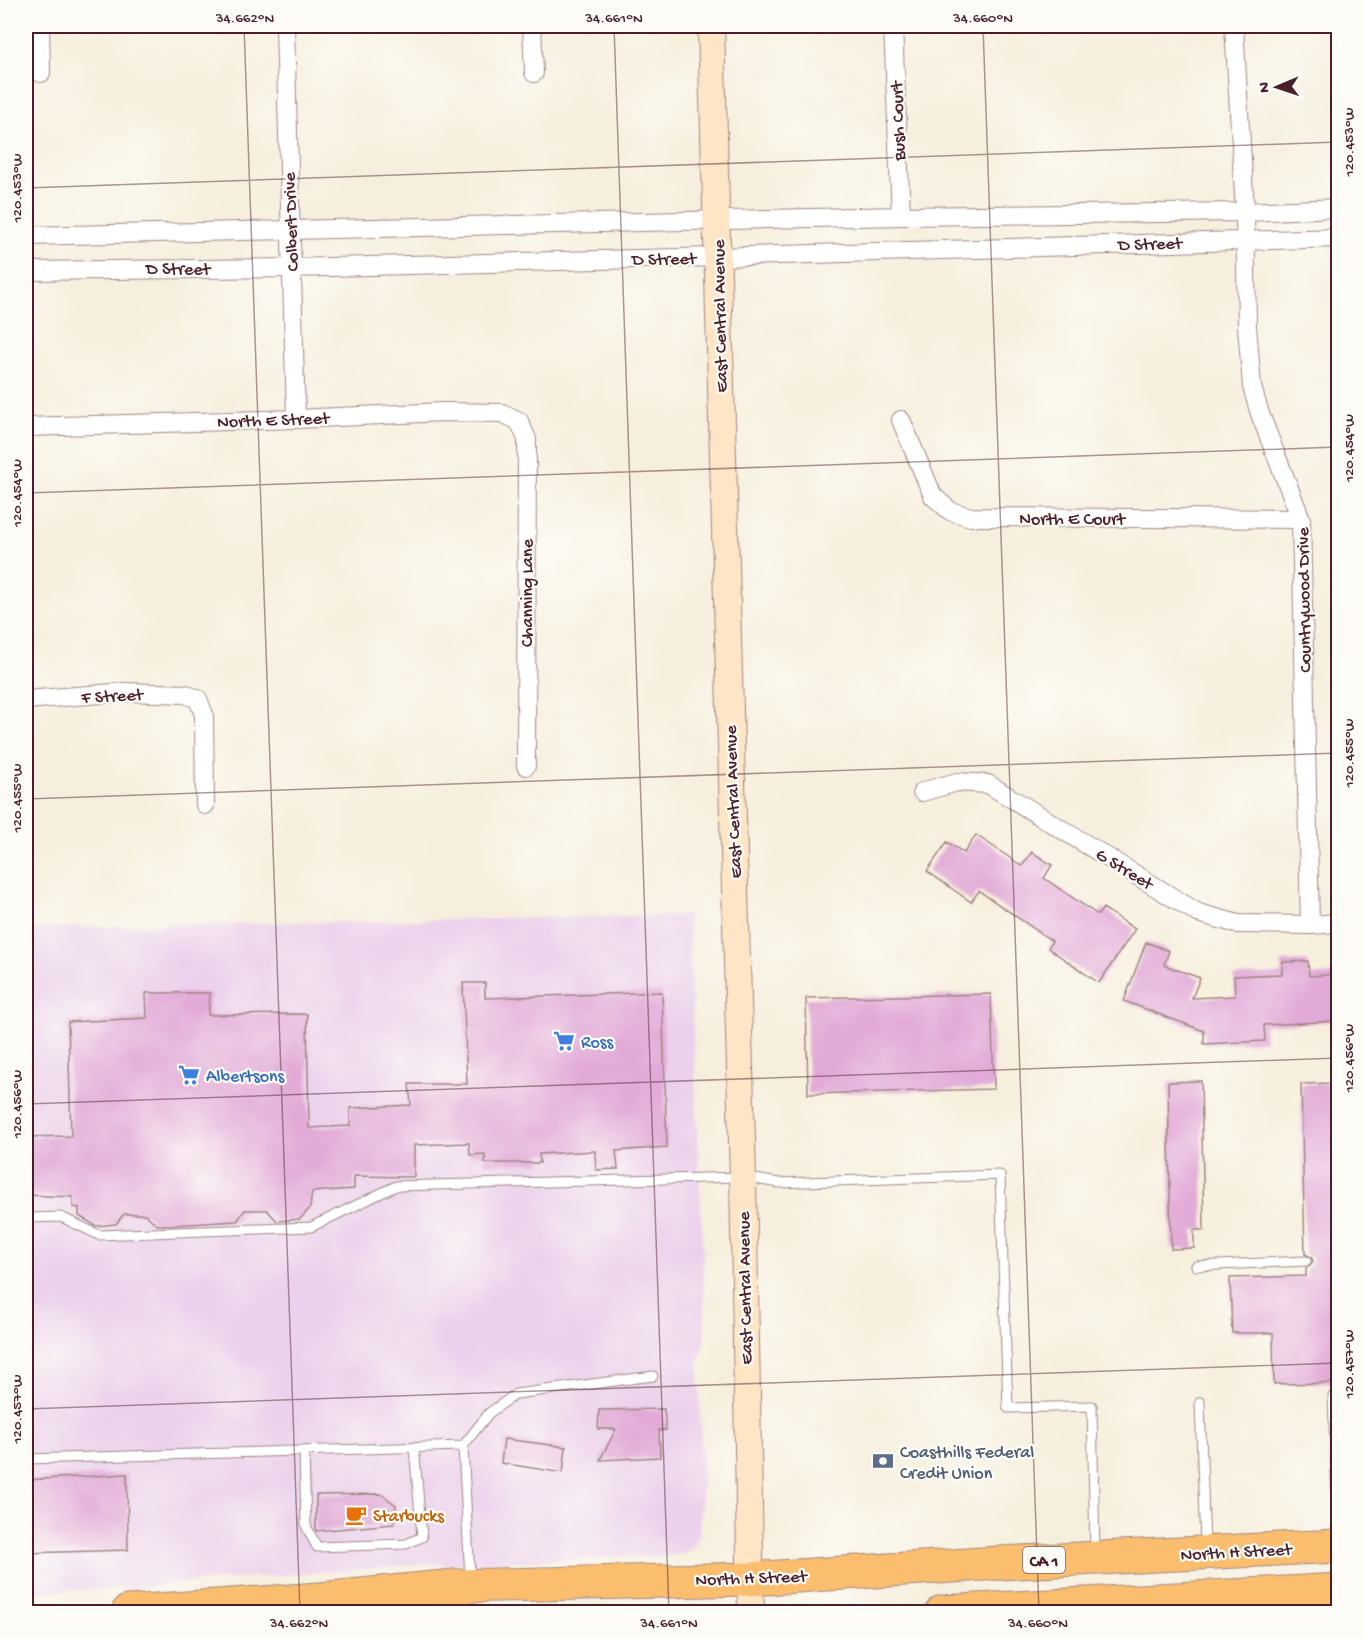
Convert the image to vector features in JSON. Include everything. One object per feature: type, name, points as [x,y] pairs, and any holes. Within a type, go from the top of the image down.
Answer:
[{"type":"highway","name":"North H Street","points":[[128,1612],[320,1599],[471,1585],[749,1579],[1338,1546]]},
{"type":"highway","points":[[942,1612],[1175,1606],[1338,1590]]},
{"type":"main road","name":"East Central Avenue","points":[[711,26],[743,1177],[751,1612]]},
{"type":"street","points":[[40,26],[41,73]]},
{"type":"street","name":"Colbert Drive","points":[[285,26],[296,419]]},
{"type":"street","points":[[532,26],[534,73]]},
{"type":"street","name":"Bush Court","points":[[893,26],[901,216]]},
{"type":"street","name":"Countrywood Drive","points":[[1234,26],[1245,212],[1247,326],[1252,387],[1260,414],[1301,519],[1310,925]]},
{"type":"street","name":"D Street","points":[[26,236],[901,216],[1245,212],[1338,208]]},
{"type":"street","name":"D Street","points":[[26,271],[291,268],[1338,238]]},
{"type":"street","name":"North E Street","points":[[26,427],[444,412],[502,413],[519,422]]},
{"type":"street","name":"North E Court","points":[[901,420],[933,496],[950,512],[971,517],[1301,519]]},
{"type":"street","name":"Channing Lane","points":[[519,422],[527,439],[526,766]]},
{"type":"street","name":"F Street","points":[[26,700],[126,692],[185,694],[198,699],[204,715],[205,806]]},
{"type":"street","name":"G Street","points":[[922,792],[957,782],[988,784],[1198,913],[1238,924],[1338,923]]},
{"type":"lane","points":[[26,1218],[61,1217],[99,1235],[311,1227],[396,1186],[743,1177],[779,1183],[1000,1175],[1008,1408],[1092,1406],[1095,1558]]},
{"type":"lane","points":[[1196,1266],[1306,1261]]},
{"type":"lane","points":[[471,1585],[467,1548],[463,1446],[489,1413],[516,1394],[653,1376]]},
{"type":"lane","points":[[1333,1396],[1338,1528]]},
{"type":"lane","points":[[1200,1402],[1205,1552]]},
{"type":"lane","points":[[26,1459],[463,1446]]},
{"type":"lane","points":[[304,1451],[306,1526],[317,1547],[406,1544],[422,1537],[414,1447]]},
{"type":"path","points":[[26,1591],[31,1591]]},
{"type":"shaded area","points":[[688,915],[705,1339],[699,1361],[702,1477],[699,1537],[693,1548],[679,1555],[399,1566],[107,1589],[26,1592],[26,928]]},
{"type":"building","points":[[976,835],[1022,866],[1032,852],[1052,865],[1044,878],[1098,915],[1103,908],[1135,929],[1099,983],[1048,948],[1052,941],[979,891],[971,902],[927,871],[947,842],[964,853]]},
{"type":"building","points":[[1146,942],[1169,951],[1164,965],[1200,978],[1192,998],[1235,996],[1234,976],[1282,974],[1282,962],[1308,961],[1309,976],[1337,974],[1338,1021],[1264,1025],[1265,1041],[1204,1044],[1204,1031],[1124,1001]]},
{"type":"building","points":[[463,983],[485,983],[485,998],[662,992],[667,1147],[616,1151],[618,1169],[596,1170],[595,1151],[539,1154],[540,1163],[485,1163],[485,1154],[470,1155],[469,1143],[414,1145],[414,1177],[354,1176],[354,1189],[312,1192],[310,1208],[300,1219],[277,1221],[267,1210],[245,1210],[237,1221],[157,1225],[145,1214],[124,1214],[116,1224],[96,1226],[79,1216],[79,1208],[73,1207],[73,1197],[26,1195],[26,1137],[71,1136],[68,1022],[147,1018],[146,993],[210,993],[208,1015],[307,1014],[309,1128],[350,1126],[350,1108],[411,1105],[409,1084],[467,1084]]},
{"type":"building","points":[[991,994],[994,1089],[808,1094],[806,998]]},
{"type":"building","points":[[1201,1081],[1204,1230],[1194,1230],[1194,1248],[1171,1249],[1168,1082]]},
{"type":"building","points":[[1338,1083],[1338,1383],[1274,1384],[1273,1333],[1232,1333],[1230,1278],[1306,1276],[1306,1268],[1313,1261],[1305,1254],[1301,1084]]},
{"type":"building","points":[[664,1409],[666,1430],[659,1430],[660,1457],[600,1460],[616,1429],[598,1429],[599,1410]]},
{"type":"building","points":[[504,1439],[566,1447],[563,1473],[501,1463]]},
{"type":"building","points":[[127,1474],[128,1550],[26,1553],[26,1480]]},
{"type":"building","name":"Starbucks","points":[[381,1494],[396,1505],[394,1524],[316,1531],[316,1495]]},
{"type":"place","name":"Ross","points":[[564,1041]]},
{"type":"place","name":"Albertsons","points":[[189,1075]]},
{"type":"place","name":"Coasthills Federal Credit Union","points":[[883,1461]]},
{"type":"place","name":"Starbucks","points":[[356,1515]]}]
